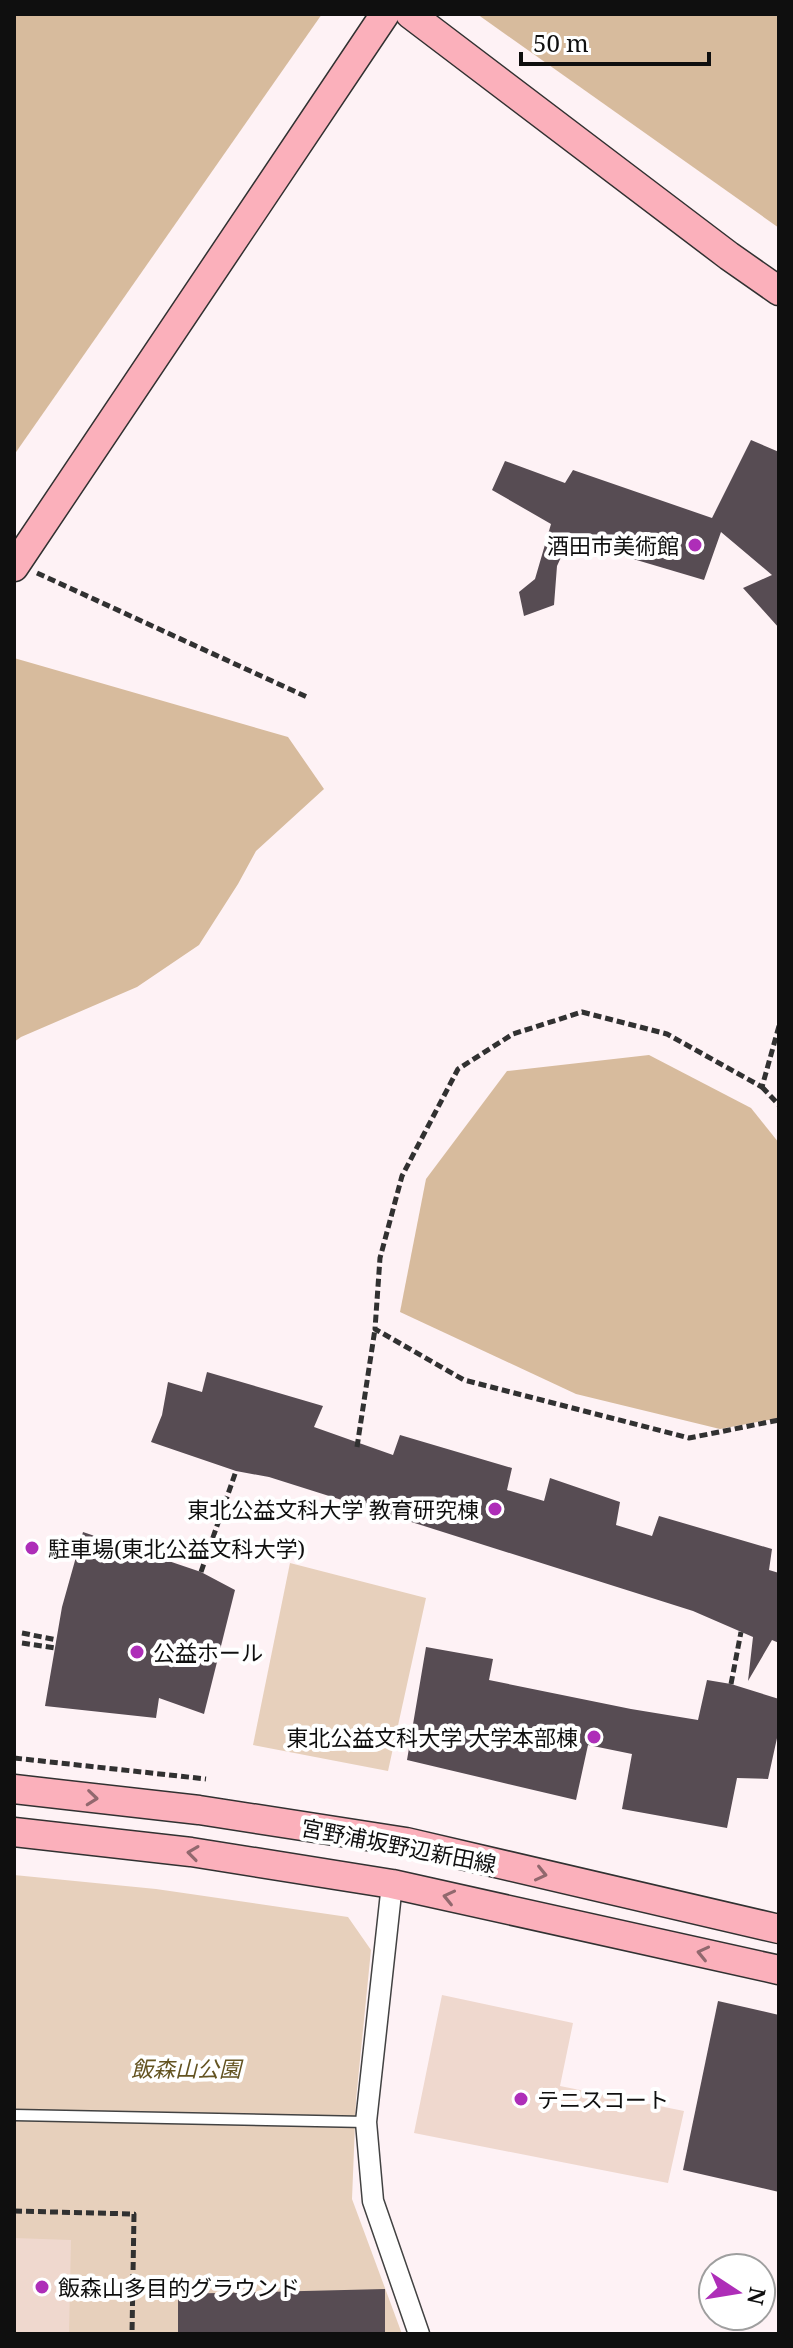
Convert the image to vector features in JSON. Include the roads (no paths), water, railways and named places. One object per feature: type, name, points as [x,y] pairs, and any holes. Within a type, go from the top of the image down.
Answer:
[{"type":"main road","points":[[16,566],[385,14]]},
{"type":"main road","points":[[410,14],[779,291]]},
{"type":"main road","name":"宮野浦坂野辺新田線","points":[[14,1789],[199,1810],[406,1842],[779,1929]]},
{"type":"main road","name":"宮野浦坂野辺新田線","points":[[14,1832],[191,1852],[392,1884],[779,1970]]},
{"type":"street","points":[[392,1884],[366,2122],[373,2201],[419,2334]]},
{"type":"lane","points":[[14,2115],[366,2122]]},
{"type":"place","name":"酒田市美術館","points":[[695,545]]},
{"type":"place","name":"東北公益文科大学 教育研究棟","points":[[495,1509]]},
{"type":"place","name":"駐車場(東北公益文科大学)","points":[[32,1548]]},
{"type":"place","name":"公益ホール","points":[[137,1652]]},
{"type":"place","name":"東北公益文科大学 大学本部棟","points":[[594,1737]]},
{"type":"place","name":"テニスコート","points":[[521,2099]]},
{"type":"place","name":"飯森山多目的グラウンド","points":[[42,2287]]},
{"type":"park label","name":"飯森山公園","points":[[186,2068]]}]
